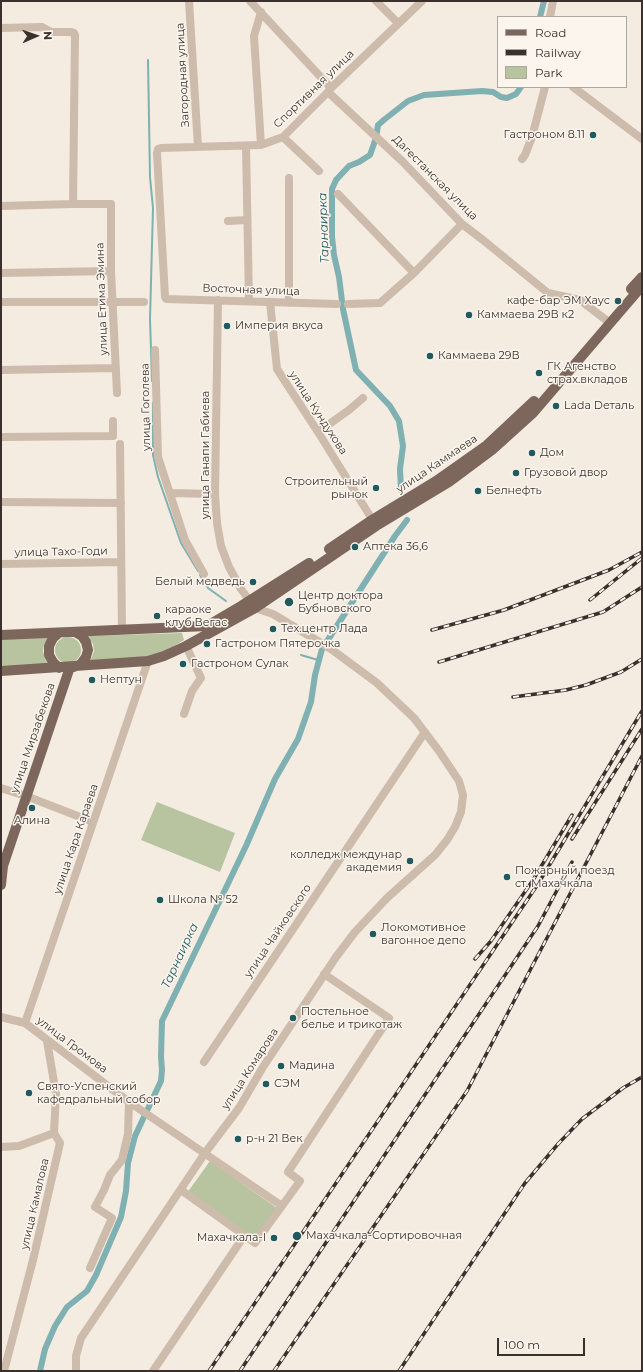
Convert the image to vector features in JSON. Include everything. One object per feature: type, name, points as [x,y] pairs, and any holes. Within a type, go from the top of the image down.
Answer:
[{"type":"main road","name":"улица Каммаева","points":[[608,321],[642,277]]},
{"type":"main road","name":"улица Каммаева","points":[[1,671],[148,661],[164,656],[186,646],[208,629],[252,604],[374,523],[487,445],[528,408],[642,286]]},
{"type":"main road","points":[[1,635],[122,630],[208,629]]},
{"type":"main road","points":[[59,633],[53,638],[49,646],[49,654],[53,662],[66,667],[81,664],[86,657],[88,650],[86,642],[82,636],[75,632]]},
{"type":"main road","name":"улица Мирзабекова","points":[[1,854],[23,795],[66,667]]},
{"type":"main road","name":"улица Мирзабекова","points":[[1,885],[3,866],[23,795]]},
{"type":"street","name":"Загородная улица","points":[[189,1],[198,148]]},
{"type":"street","name":"Дагестанская улица","points":[[250,1],[329,90],[403,162],[462,224],[548,293],[580,300],[608,321]]},
{"type":"street","points":[[376,1],[398,23]]},
{"type":"street","name":"Спортивная улица","points":[[164,297],[156,153],[158,149],[261,145],[283,137],[329,90],[422,1]]},
{"type":"street","points":[[550,16],[553,1]]},
{"type":"street","points":[[261,12],[254,36],[261,145]]},
{"type":"street","points":[[1,28],[42,27],[51,32],[70,32],[74,33],[75,35],[73,204],[1,206]]},
{"type":"street","points":[[522,159],[532,137],[545,88]]},
{"type":"street","points":[[574,88],[642,139]]},
{"type":"street","points":[[283,137],[319,171]]},
{"type":"street","points":[[246,146],[249,301]]},
{"type":"street","points":[[289,178],[289,303]]},
{"type":"street","points":[[338,194],[414,273]]},
{"type":"street","name":"улица Етима Эмина","points":[[73,204],[111,204],[111,271],[117,393]]},
{"type":"street","points":[[228,221],[247,220]]},
{"type":"street","points":[[348,304],[380,303],[414,273],[462,224]]},
{"type":"street","points":[[1,273],[111,271]]},
{"type":"street","name":"Восточная улица","points":[[164,297],[170,300],[337,304]]},
{"type":"street","name":"улица Ганапи Габиева","points":[[218,300],[215,494],[217,523],[221,546],[229,567],[241,589],[252,604]]},
{"type":"street","points":[[1,302],[144,302]]},
{"type":"street","name":"улица Кундухова","points":[[270,302],[277,369],[374,523]]},
{"type":"street","name":"улица Гоголева","points":[[155,350],[158,457],[185,540],[204,574]]},
{"type":"street","points":[[1,370],[116,368]]},
{"type":"street","points":[[318,432],[363,398]]},
{"type":"street","points":[[1,437],[113,436],[113,421]]},
{"type":"street","points":[[120,444],[122,630]]},
{"type":"street","points":[[170,493],[215,494]]},
{"type":"street","points":[[1,502],[121,503]]},
{"type":"street","name":"улица Тахо-Годи","points":[[1,564],[121,562]]},
{"type":"street","points":[[252,604],[273,614],[320,641],[377,683],[414,718],[425,732]]},
{"type":"street","points":[[184,714],[192,691],[201,678],[186,646]]},
{"type":"street","name":"улица Кара Караева","points":[[25,1023],[148,661]]},
{"type":"street","name":"улица Комарова","points":[[76,1371],[76,1356],[81,1338],[205,1153],[239,1108],[263,1067],[324,974],[355,932],[387,898],[435,855],[455,827],[461,812],[463,795],[459,781],[425,732]]},
{"type":"street","name":"улица Чайковского","points":[[204,1062],[425,732]]},
{"type":"street","points":[[1,788],[94,822]]},
{"type":"street","points":[[181,1190],[255,1243],[300,1181],[288,1172],[389,1018],[324,974]]},
{"type":"street","name":"улица Громова","points":[[1,1017],[25,1023],[129,1102],[282,1206]]},
{"type":"street","name":"улица Камалова","points":[[4,1371],[33,1260],[60,1143],[54,1133],[56,1094],[47,1041]]},
{"type":"street","points":[[90,1268],[112,1218],[95,1207],[110,1175],[122,1160],[128,1134],[129,1102]]},
{"type":"street","points":[[1,1147],[19,1146],[54,1133]]},
{"type":"street","points":[[153,1371],[244,1236]]},
{"type":"green space","points":[[182,633],[184,640],[163,653],[146,658],[89,662],[94,651],[93,644],[88,636]]},
{"type":"green space","points":[[49,637],[44,644],[43,651],[45,659],[50,665],[1,667],[1,639]]},
{"type":"green space","points":[[68,637],[77,641],[81,650],[77,659],[68,663],[59,659],[55,650],[59,641]]},
{"type":"green space","points":[[157,802],[235,833],[220,872],[141,840]]},
{"type":"green space","points":[[210,1161],[277,1208],[254,1241],[187,1193]]},
{"type":"waterway","name":"Тарнаирка","points":[[540,16],[544,1]]},
{"type":"waterway","points":[[148,60],[150,177],[153,208],[150,319],[152,381]]},
{"type":"waterway","name":"Тарнаирка","points":[[401,490],[400,469],[403,446],[399,421],[390,406],[356,370],[343,309],[339,277],[334,255],[332,237],[332,189],[336,180],[349,166],[370,155],[376,138],[378,125],[408,101],[424,95],[482,91],[493,92],[501,97],[507,98],[516,94],[520,88]]},
{"type":"waterway","points":[[153,403],[153,455],[158,477],[181,543],[198,571]]},
{"type":"waterway","name":"Тарнаирка","points":[[40,1371],[45,1349],[55,1326],[67,1307],[87,1291],[96,1275],[121,1217],[126,1191],[128,1163],[135,1136],[161,1081],[162,1021],[246,846],[275,779],[298,739],[311,702],[315,675],[322,649],[395,536],[407,520]]},
{"type":"waterway","points":[[200,575],[208,588],[226,601]]},
{"type":"waterway","points":[[301,655],[318,660]]},
{"type":"railway","points":[[432,630],[504,610],[609,570],[642,552]]},
{"type":"railway","points":[[590,600],[642,558]]},
{"type":"railway","points":[[439,662],[603,612],[642,587]]},
{"type":"railway","points":[[513,697],[566,690],[586,685],[621,672],[642,659]]},
{"type":"railway","points":[[209,1371],[538,884],[642,711]]},
{"type":"railway","points":[[572,839],[642,729]]},
{"type":"railway","points":[[274,1371],[467,1091],[642,756]]},
{"type":"railway","points":[[475,959],[491,941],[533,880],[572,815]]},
{"type":"railway","points":[[240,1371],[538,926],[572,862]]},
{"type":"railway","points":[[399,1371],[525,1183],[558,1144],[582,1119],[623,1088],[642,1077]]},
{"type":"place","name":"Гастроном 8.11","points":[[593,135]]},
{"type":"place","name":"кафе-бар ЭМ Хаус","points":[[618,301]]},
{"type":"place","name":"Каммаева 29В к2","points":[[469,315]]},
{"type":"place","name":"Империя вкуса","points":[[227,326]]},
{"type":"place","name":"Каммаева 29В","points":[[430,356]]},
{"type":"place","name":"ГК Агенство страх.вкладов","points":[[539,373]]},
{"type":"place","name":"Lada Dеталь","points":[[556,406]]},
{"type":"place","name":"Дом","points":[[532,453]]},
{"type":"place","name":"Грузовой двор","points":[[516,473]]},
{"type":"place","name":"Строительный рынок","points":[[376,488]]},
{"type":"place","name":"Белнефть","points":[[478,491]]},
{"type":"place","name":"Аптека 36,6","points":[[355,547]]},
{"type":"place","name":"Белый медведь","points":[[253,582]]},
{"type":"place","name":"Центр доктора Бубновского","points":[[289,602]]},
{"type":"place","name":"караоке клуб Вегас","points":[[157,616]]},
{"type":"place","name":"Тех.центр Лада","points":[[273,629]]},
{"type":"place","name":"Гастроном Пятерочка","points":[[207,644]]},
{"type":"place","name":"Гастроном Сулак","points":[[183,664]]},
{"type":"place","name":"Нептун","points":[[92,680]]},
{"type":"place","name":"Алина","points":[[32,808]]},
{"type":"place","name":"колледж междунар академия","points":[[410,861]]},
{"type":"place","name":"Пожарный поезд ст. Махачкала","points":[[507,877]]},
{"type":"place","name":"Школа № 52","points":[[160,900]]},
{"type":"place","name":"Локомотивное вагонное депо","points":[[373,934]]},
{"type":"place","name":"Постельное белье и трикотаж","points":[[293,1018]]},
{"type":"place","name":"Мадина","points":[[281,1066]]},
{"type":"place","name":"СЭМ","points":[[266,1084]]},
{"type":"place","name":"Свято-Успенский кафедральный собор","points":[[29,1093]]},
{"type":"place","name":"р-н 21 Век","points":[[238,1139]]},
{"type":"place","name":"Махачкала-Сортировочная","points":[[297,1236]]},
{"type":"place","name":"Махачкала-I","points":[[274,1238]]}]
